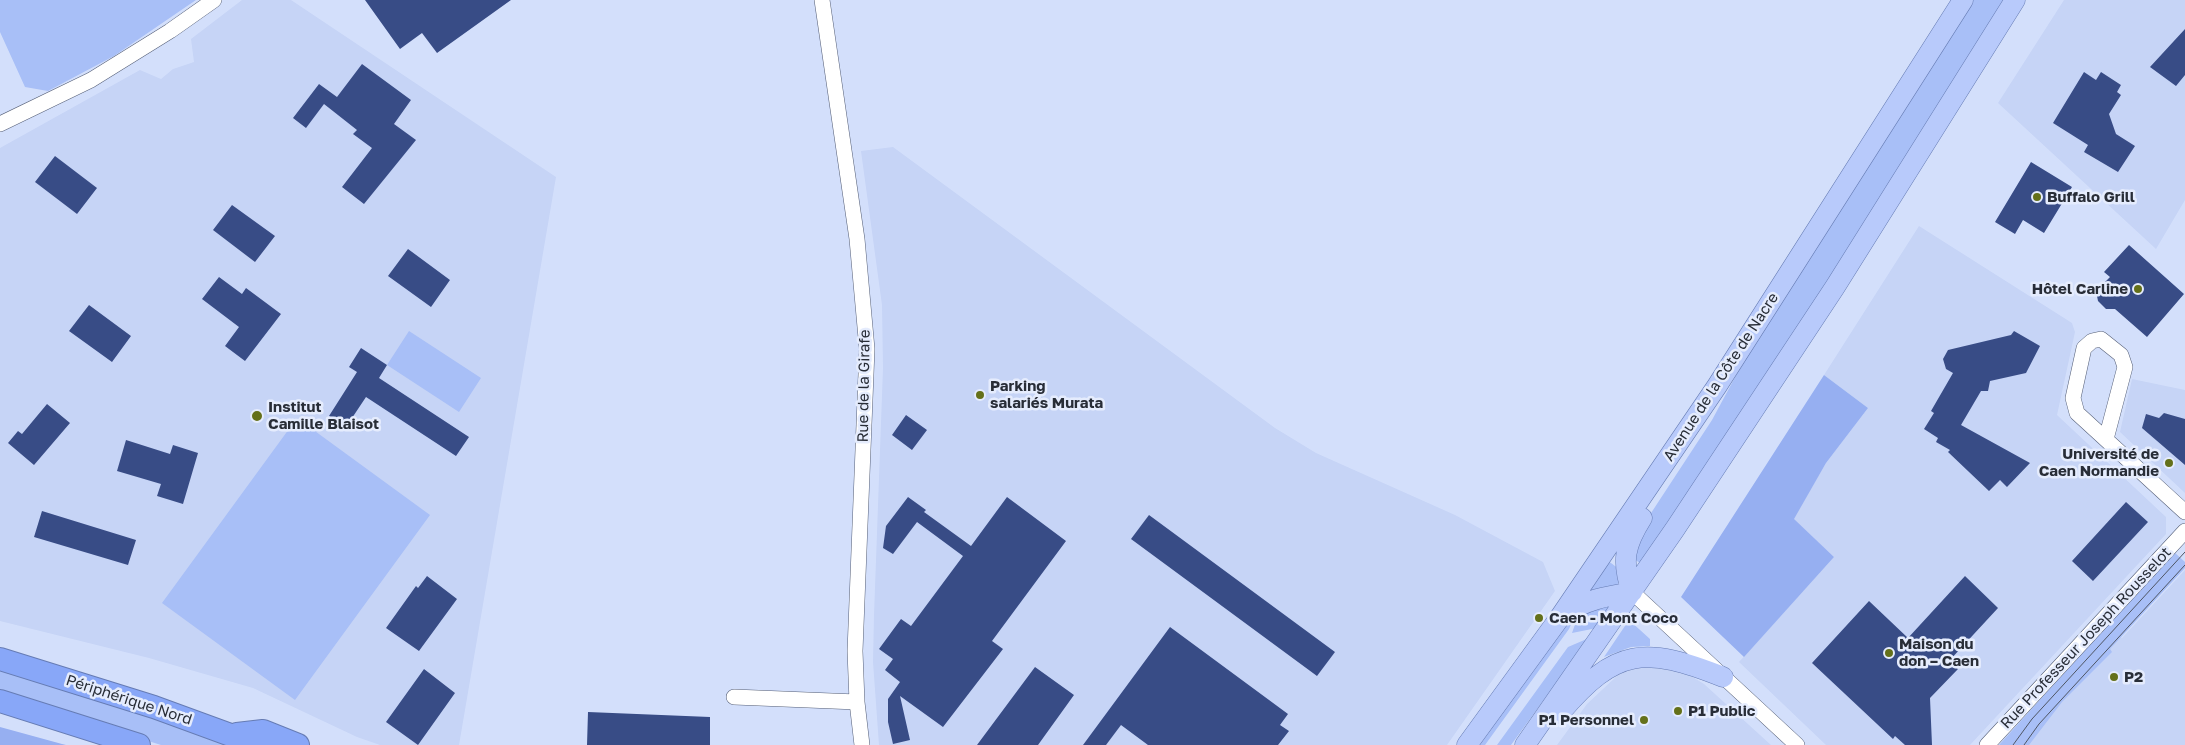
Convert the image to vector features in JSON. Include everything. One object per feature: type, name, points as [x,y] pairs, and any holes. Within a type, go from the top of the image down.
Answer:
[{"type":"highway","name":"Périphérique Nord","points":[[0,659],[154,707],[258,745]]},
{"type":"highway","points":[[0,702],[139,745]]},
{"type":"highway","points":[[231,734],[263,731],[298,745]]},
{"type":"main road","name":"Avenue de la Côte de Nacre","points":[[1467,745],[1558,620],[1717,386],[1963,0]]},
{"type":"main road","points":[[1525,745],[1632,592],[1835,288],[2015,0]]},
{"type":"main road","points":[[1632,592],[1625,560],[1631,535],[1700,430],[1717,386]]},
{"type":"main road","points":[[1558,620],[1576,606],[1588,601],[1632,592]]},
{"type":"main road","points":[[1533,745],[1590,681],[1616,664],[1635,657],[1656,656],[1685,662],[1723,677]]},
{"type":"street","points":[[0,124],[91,80],[170,31],[214,0]]},
{"type":"street","name":"Rue de la Girafe","points":[[822,0],[858,239],[867,349],[855,651],[857,702],[862,745]]},
{"type":"street","points":[[2106,439],[2125,367],[2121,356],[2101,339],[2092,341],[2084,348],[2073,398],[2078,413],[2106,439],[2185,512]]},
{"type":"street","name":"Rue Professeur Joseph Rousselot","points":[[1987,745],[2185,532]]},
{"type":"street","points":[[1632,592],[1797,745]]},
{"type":"street","points":[[734,697],[857,702]]},
{"type":"shaded area","points":[[0,0],[196,0],[114,56],[48,91],[25,87],[0,32]]},
{"type":"shaded area","name":"Institut Camille Blaisot","points":[[242,0],[291,0],[556,177],[459,745],[380,745],[357,737],[253,688],[149,658],[0,621],[0,148],[140,70],[161,79],[173,69],[194,62],[191,39]]},
{"type":"shaded area","points":[[1972,0],[2007,0],[1886,193],[1641,564],[1629,555],[1636,536],[1712,420],[1740,368]]},
{"type":"shaded area","points":[[2064,0],[2185,0],[2185,200],[2156,249],[1998,103]]},
{"type":"shaded area","points":[[893,147],[1275,428],[1316,453],[1455,515],[1543,562],[1555,591],[1447,745],[879,745],[873,662],[883,368],[882,305],[861,151]]},
{"type":"shaded area","points":[[1919,226],[2072,323],[2075,332],[2057,415],[2166,517],[2166,534],[1970,745],[1826,745],[1739,662],[1834,557],[1793,519],[1826,463],[1868,408],[1824,375]]},
{"type":"shaded area","points":[[409,331],[481,378],[459,412],[387,365]]},
{"type":"shaded area","points":[[1824,375],[1868,408],[1826,463],[1794,519],[1834,557],[1744,657],[1681,597]]},
{"type":"shaded area","name":"Université de Caen Normandie","points":[[2132,379],[2185,390],[2185,493],[2120,432]]},
{"type":"shaded area","points":[[297,418],[430,515],[295,700],[162,603]]},
{"type":"shaded area","points":[[2174,552],[2185,562],[2185,568],[2110,649],[2112,652],[2062,702],[2029,745],[1999,745]]},
{"type":"shaded area","points":[[1607,560],[1619,569],[1618,586],[1586,593]]},
{"type":"shaded area","points":[[2185,570],[2185,745],[2000,745],[2108,625],[2122,638]]},
{"type":"shaded area","points":[[1607,605],[1610,608],[1597,628],[1572,633],[1579,613]]},
{"type":"shaded area","points":[[1573,620],[1569,629],[1485,745],[1478,745],[1565,623]]},
{"type":"shaded area","points":[[1629,620],[1650,639],[1650,646],[1631,647],[1604,657]]},
{"type":"shaded area","points":[[1589,638],[1511,745],[1497,745],[1568,647]]},
{"type":"shaded area","points":[[1650,666],[1686,673],[1704,684],[1771,745],[1557,745],[1587,704],[1619,674]]},
{"type":"shaded area","points":[[0,669],[172,724],[229,745],[161,745],[0,694]]},
{"type":"shaded area","points":[[0,727],[62,744],[66,745],[0,745]]},
{"type":"building","points":[[365,0],[511,0],[437,53],[422,33],[400,49]]},
{"type":"building","points":[[2185,29],[2185,75],[2176,86],[2150,67]]},
{"type":"building","points":[[362,64],[411,100],[394,124],[416,140],[364,204],[342,187],[372,148],[353,134],[357,130],[324,104],[306,128],[293,118],[319,84],[337,97]]},
{"type":"building","points":[[2084,72],[2096,80],[2101,72],[2121,85],[2117,92],[2121,95],[2109,114],[2116,134],[2135,146],[2118,172],[2084,152],[2088,145],[2053,123]]},
{"type":"building","points":[[55,156],[97,188],[77,214],[35,182]]},
{"type":"building","name":"Buffalo Grill","points":[[2031,162],[2072,187],[2044,233],[2023,220],[2015,234],[1995,222]]},
{"type":"building","points":[[232,205],[275,236],[255,262],[213,230]]},
{"type":"building","name":"Hôtel Carline","points":[[2129,245],[2184,294],[2147,337],[2115,309],[2106,309],[2098,301],[2096,291],[2110,277],[2104,272]]},
{"type":"building","points":[[408,249],[450,280],[431,307],[388,276]]},
{"type":"building","points":[[219,277],[242,294],[246,288],[281,314],[245,361],[225,346],[239,327],[202,299]]},
{"type":"building","points":[[89,305],[131,336],[112,362],[69,331]]},
{"type":"building","points":[[2014,331],[2040,346],[2026,373],[1990,381],[1988,391],[1981,391],[1961,425],[2030,463],[2007,487],[2000,480],[1989,491],[1948,452],[1950,450],[1936,442],[1938,438],[1924,429],[1934,413],[1931,411],[1953,373],[1946,369],[1943,359],[1948,350],[2011,335]]},
{"type":"building","points":[[361,348],[387,365],[379,378],[469,437],[456,456],[366,397],[346,427],[329,416],[357,372],[349,367]]},
{"type":"building","points":[[47,404],[70,423],[34,465],[8,443],[18,431],[22,434]]},
{"type":"building","points":[[2164,413],[2185,419],[2185,465],[2142,428],[2146,414],[2159,418]]},
{"type":"building","points":[[906,415],[927,430],[912,450],[892,435]]},
{"type":"building","points":[[126,440],[170,454],[173,445],[198,453],[183,504],[157,496],[161,484],[117,471]]},
{"type":"building","points":[[908,497],[926,510],[924,512],[971,546],[1007,497],[1066,541],[992,641],[1003,649],[943,727],[900,696],[910,740],[893,744],[888,722],[888,699],[900,682],[885,670],[893,659],[879,649],[901,619],[911,626],[963,556],[917,522],[893,554],[883,548],[886,526]]},
{"type":"building","points":[[2126,502],[2148,522],[2093,581],[2072,561]]},
{"type":"building","points":[[42,511],[136,540],[128,565],[34,537]]},
{"type":"building","points":[[1149,515],[1335,652],[1317,676],[1131,539]]},
{"type":"building","points":[[427,576],[457,599],[419,651],[386,628],[416,586],[418,588]]},
{"type":"building","name":"Maison du don – Caen","points":[[1965,576],[1998,608],[1949,661],[1958,669],[1930,698],[1932,745],[1905,745],[1895,736],[1893,739],[1812,663],[1869,601],[1908,638]]},
{"type":"building","points":[[1170,627],[1288,714],[1280,725],[1289,731],[1278,745],[1148,745],[1121,725],[1106,745],[1083,745]]},
{"type":"building","points":[[1035,667],[1074,695],[1038,745],[977,745]]},
{"type":"building","points":[[424,669],[455,693],[418,745],[386,722]]},
{"type":"building","points":[[588,712],[710,717],[710,745],[587,745]]},
{"type":"tram line","points":[[2013,745],[2032,719],[2185,552]]},
{"type":"tram line","points":[[2024,745],[2039,724],[2185,565]]},
{"type":"place","name":"Buffalo Grill","points":[[2037,197]]},
{"type":"place","name":"Hôtel Carline","points":[[2138,289]]},
{"type":"place","name":"Parking salariés Murata","points":[[980,395]]},
{"type":"place","name":"Institut Camille Blaisot","points":[[257,416]]},
{"type":"place","name":"Université de Caen Normandie","points":[[2169,463]]},
{"type":"place","name":"Caen - Mont Coco","points":[[1539,618]]},
{"type":"place","name":"Maison du don – Caen","points":[[1889,653]]},
{"type":"place","name":"P2","points":[[2114,677]]},
{"type":"place","name":"P1 Public","points":[[1678,711]]},
{"type":"place","name":"P1 Personnel","points":[[1644,720]]}]
